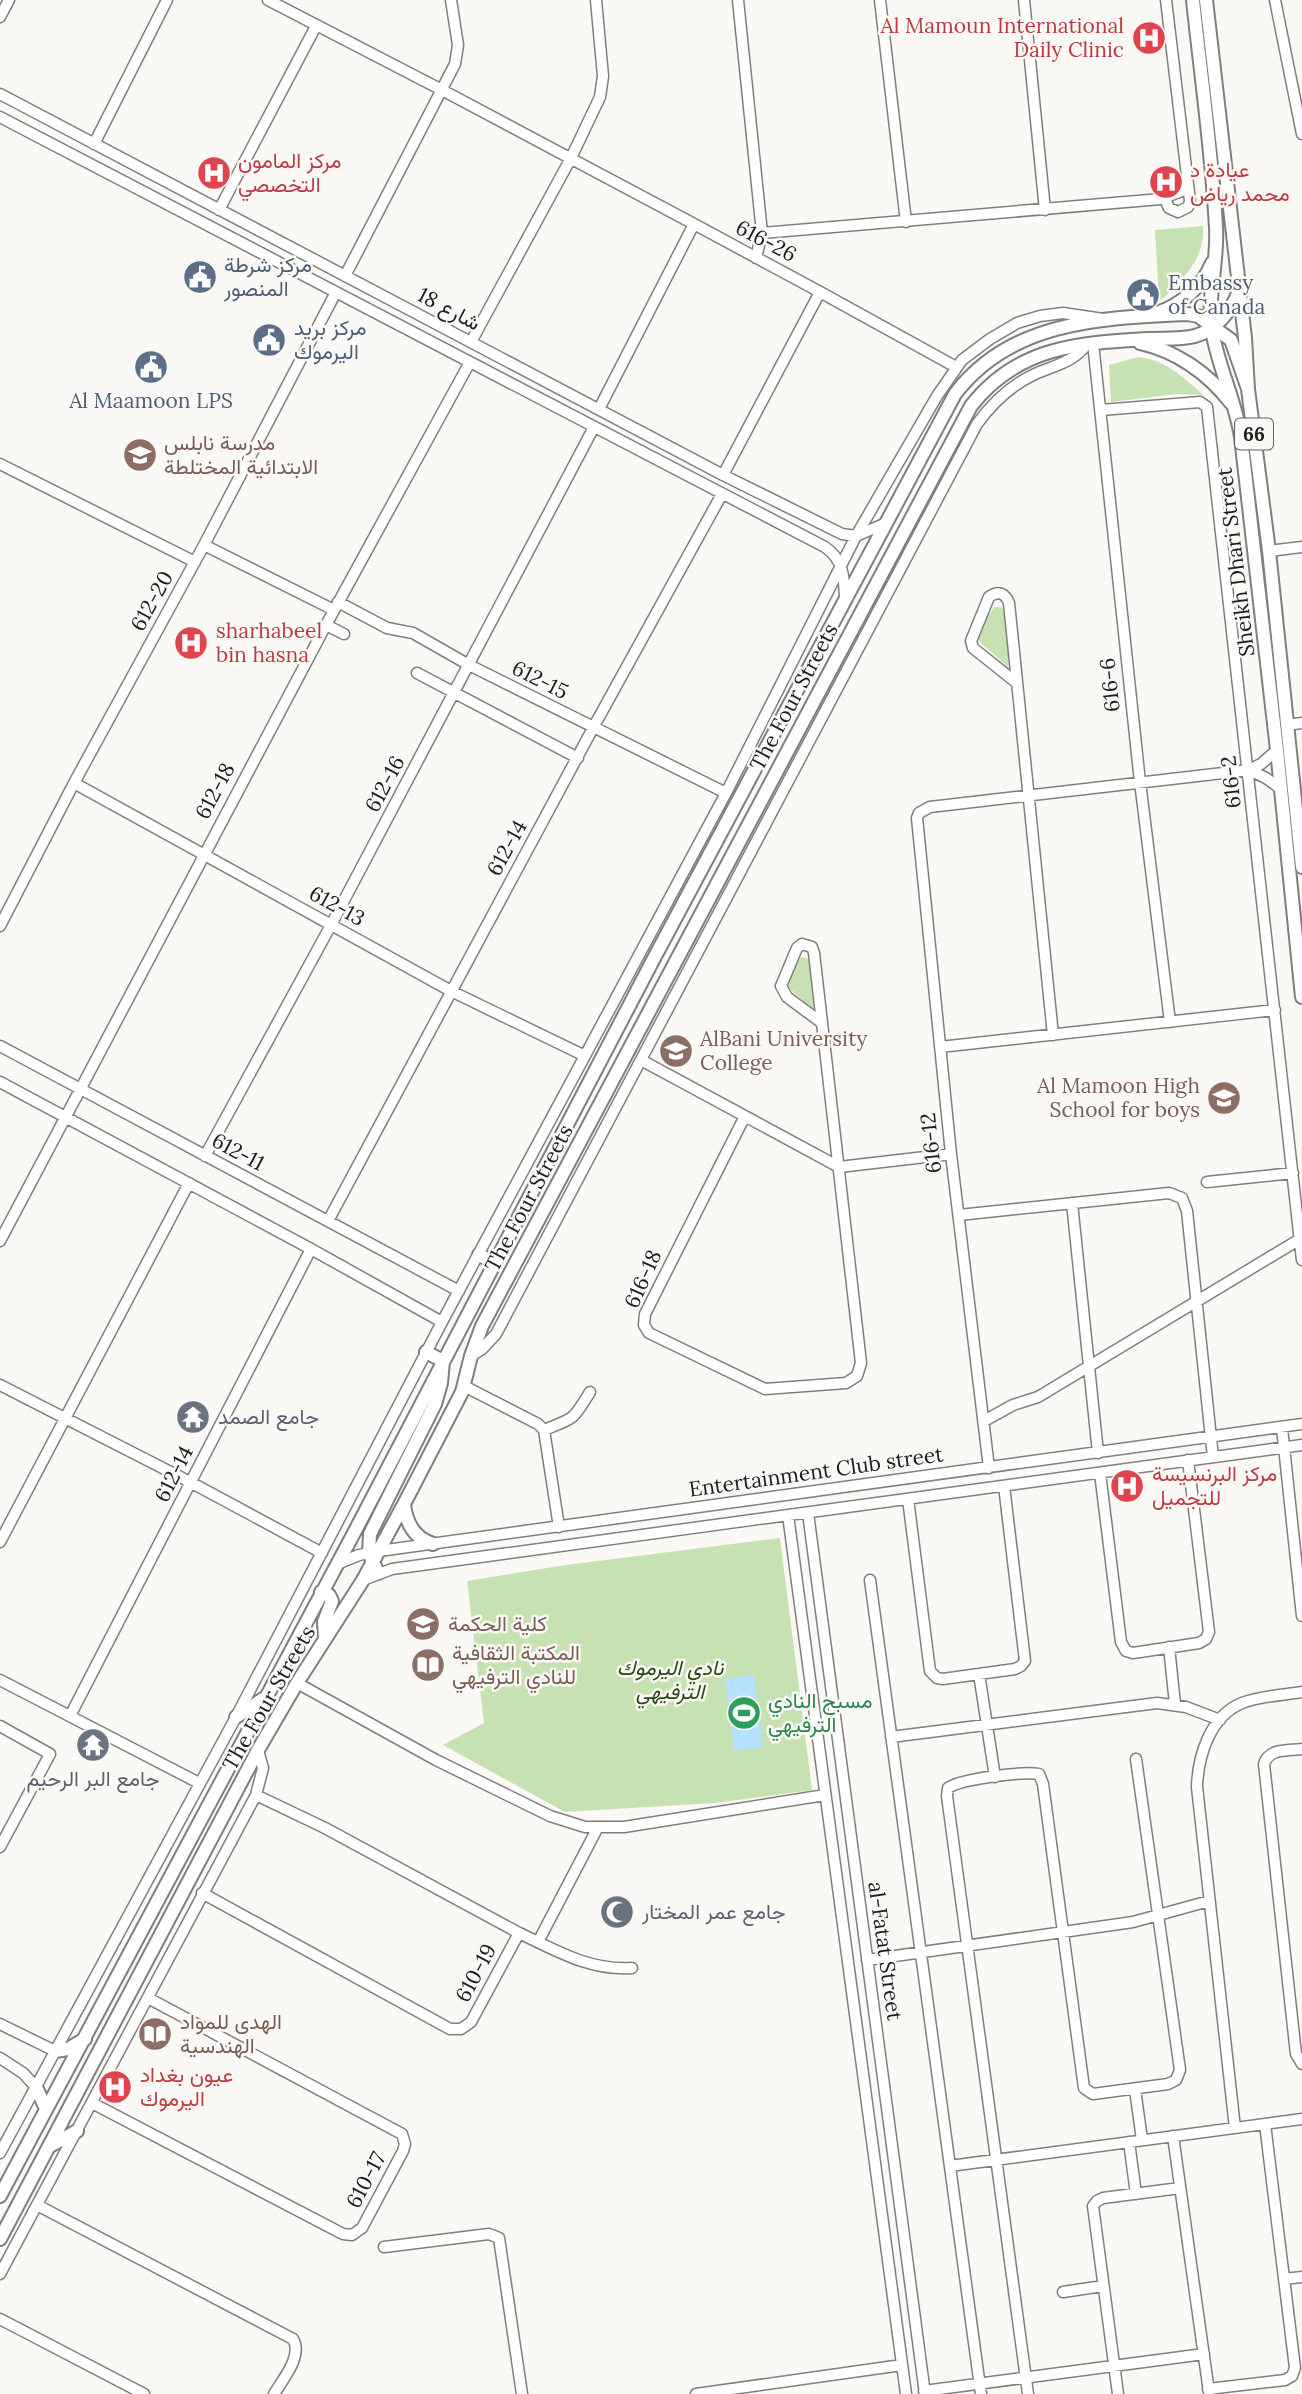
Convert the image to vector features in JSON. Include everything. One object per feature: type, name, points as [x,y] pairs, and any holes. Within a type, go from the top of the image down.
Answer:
[{"type":"main road","name":"Sheikh Dhari Street","points":[[1193,0],[1216,228],[1210,302],[1212,326],[1235,409],[1255,551],[1302,997]]},
{"type":"main road","name":"Sheikh Dhari Street","points":[[1206,0],[1302,867]]},
{"type":"main road","points":[[1149,316],[1164,311],[1191,293],[1210,268],[1216,253]]},
{"type":"main road","name":"The Four Streets","points":[[0,2239],[258,1750],[363,1580],[404,1504],[464,1385],[482,1326],[971,406],[994,381],[1021,362],[1053,351],[1090,344],[1193,336],[1212,326],[1231,309],[1239,291]]},
{"type":"main road","name":"The Four Streets","points":[[0,2196],[955,394],[979,366],[1004,348],[1034,335],[1107,320],[1196,315],[1231,340],[1248,389]]},
{"type":"main road","points":[[1129,340],[1160,349],[1189,364],[1214,384],[1235,409]]},
{"type":"main road","points":[[652,962],[671,972]]},
{"type":"main road","points":[[480,1255],[494,1262]]},
{"type":"main road","points":[[374,1560],[369,1543],[373,1525],[435,1404],[441,1383],[443,1360],[426,1352]]},
{"type":"main road","points":[[404,1504],[407,1519],[414,1532],[433,1544]]},
{"type":"main road","points":[[373,1525],[379,1532],[389,1532]]},
{"type":"main road","points":[[321,1591],[329,1595],[332,1601],[324,1622],[326,1639]]},
{"type":"main road","points":[[236,1717],[264,1699]]},
{"type":"main road","points":[[55,2051],[74,2047],[85,2039]]},
{"type":"main road","points":[[36,2087],[46,2109]]},
{"type":"main road","points":[[50,2146],[77,2131]]},
{"type":"main road","points":[[10,2178],[14,2189],[26,2191]]},
{"type":"main road","points":[[0,2204],[9,2208],[13,2215]]},
{"type":"street","points":[[0,16],[9,0]]},
{"type":"street","points":[[94,144],[167,0]]},
{"type":"street","name":"616-26","points":[[268,0],[571,158],[956,367]]},
{"type":"street","points":[[345,276],[455,64],[458,52],[452,0]]},
{"type":"street","points":[[471,342],[571,158],[602,90],[596,0]]},
{"type":"street","points":[[738,0],[762,233],[756,258]]},
{"type":"street","points":[[880,0],[906,222]]},
{"type":"street","points":[[1024,0],[1045,210]]},
{"type":"street","points":[[1165,199],[1172,211],[1182,212],[1190,201],[1166,0]]},
{"type":"street","points":[[1275,0],[1302,134]]},
{"type":"street","points":[[219,210],[316,26]]},
{"type":"street","name":"شارع 18","points":[[0,94],[723,475],[842,534],[856,536]]},
{"type":"street","points":[[23,129],[33,112]]},
{"type":"street","name":"شارع 18","points":[[0,117],[825,547],[835,555],[841,565]]},
{"type":"street","points":[[144,192],[153,175]]},
{"type":"street","points":[[762,233],[1165,199],[1187,189]]},
{"type":"street","points":[[599,409],[694,224]]},
{"type":"street","points":[[280,263],[290,247]]},
{"type":"street","name":"612-20","points":[[0,926],[336,292]]},
{"type":"street","points":[[723,475],[820,292]]},
{"type":"street","points":[[0,2153],[236,1717],[426,1352],[726,793],[856,536],[956,367],[975,348],[1028,319],[1063,313],[1085,314],[1107,320]]},
{"type":"street","points":[[471,1356],[487,1345],[496,1334],[977,424],[1008,390],[1034,374],[1069,361],[1090,344]]},
{"type":"street","name":"616-6","points":[[1090,344],[1101,410],[1140,782],[1170,1022]]},
{"type":"street","name":"612-18","points":[[0,1241],[336,606],[470,362]]},
{"type":"street","points":[[526,391],[535,376]]},
{"type":"street","name":"616-2","points":[[1101,410],[1200,402],[1207,407],[1302,1260]]},
{"type":"street","name":"612-16","points":[[205,1156],[331,925],[594,427]]},
{"type":"street","points":[[0,464],[195,562]]},
{"type":"street","name":"612-14","points":[[328,1221],[593,727],[722,494]]},
{"type":"street","points":[[856,536],[884,524]]},
{"type":"street","name":"612-15","points":[[204,545],[387,628],[413,632],[469,665],[726,793]]},
{"type":"street","points":[[1269,551],[1302,547]]},
{"type":"street","points":[[841,565],[845,598]]},
{"type":"street","points":[[1017,683],[973,648],[971,640],[989,597],[995,593],[1006,596],[1009,603],[1054,1035]]},
{"type":"street","points":[[326,625],[344,634]]},
{"type":"street","points":[[417,673],[578,758]]},
{"type":"street","points":[[1287,725],[1302,723]]},
{"type":"street","points":[[1028,795],[1249,771],[1277,750]]},
{"type":"street","points":[[1249,771],[1266,778],[1281,789]]},
{"type":"street","name":"612-13","points":[[74,783],[451,990],[585,1056]]},
{"type":"street","name":"616-12","points":[[989,1468],[951,1154],[916,825],[919,813],[930,807],[1028,795]]},
{"type":"street","points":[[822,1023],[787,997],[781,986],[797,947],[802,944],[812,947],[814,953],[839,1167]]},
{"type":"street","points":[[940,1047],[1276,1010]]},
{"type":"street","name":"612-11","points":[[0,1046],[459,1291]]},
{"type":"street","points":[[641,1060],[839,1167],[951,1154]]},
{"type":"street","points":[[0,1082],[312,1249],[442,1322]]},
{"type":"street","name":"616-18","points":[[745,1116],[645,1314],[644,1325],[649,1333],[765,1389],[846,1383],[857,1376],[861,1363],[839,1167]]},
{"type":"street","points":[[1207,1182],[1293,1173]]},
{"type":"street","points":[[0,1542],[189,1183]]},
{"type":"street","points":[[959,1215],[1169,1193],[1182,1198],[1197,1301],[1213,1457]]},
{"type":"street","points":[[1072,1203],[1098,1453]]},
{"type":"street","points":[[984,1421],[1008,1408],[1038,1397],[1300,1240]]},
{"type":"street","name":"612-14","points":[[69,1716],[312,1249]]},
{"type":"street","points":[[0,1385],[322,1553]]},
{"type":"street","points":[[464,1385],[538,1424],[544,1430],[559,1527]]},
{"type":"street","points":[[544,1430],[575,1416],[590,1392]]},
{"type":"street","name":"Entertainment Club street","points":[[337,1564],[374,1560],[433,1544],[1302,1424]]},
{"type":"street","points":[[1282,1428],[1302,1616]]},
{"type":"street","name":"Entertainment Club street","points":[[374,1560],[392,1569],[1302,1445]]},
{"type":"street","points":[[1100,1473],[1122,1645],[1126,1651],[1133,1653],[1199,1643],[1206,1639],[1209,1632],[1188,1460]]},
{"type":"street","points":[[1043,1480],[1044,1461]]},
{"type":"street","points":[[908,1499],[930,1671],[940,1679],[979,1674],[1018,1668],[1026,1657],[1004,1486]]},
{"type":"street","name":"al-Fatat Street","points":[[808,1513],[925,2392]]},
{"type":"street","name":"al-Fatat Street","points":[[788,1515],[906,2394]]},
{"type":"street","points":[[789,1526],[799,1521],[809,1524]]},
{"type":"street","points":[[870,1580],[980,2389]]},
{"type":"street","points":[[1169,1647],[1175,1704]]},
{"type":"street","points":[[979,1674],[995,1777]]},
{"type":"street","points":[[0,1681],[199,1783]]},
{"type":"street","points":[[297,1683],[436,1760],[573,1825],[597,1829],[624,1827],[825,1795]]},
{"type":"street","points":[[1235,2128],[1197,1774],[1207,1740],[1220,1720],[1232,1709],[1245,1702],[1302,1692]]},
{"type":"street","points":[[814,1702],[823,1696],[833,1700]]},
{"type":"street","points":[[891,1737],[1157,1703],[1175,1704],[1220,1720]]},
{"type":"street","points":[[0,1726],[50,1754],[0,1847]]},
{"type":"street","points":[[1302,1749],[1272,1753],[1266,1757],[1264,1764],[1296,2054],[1302,2064]]},
{"type":"street","points":[[0,2274],[256,1795],[263,1768],[258,1750]]},
{"type":"street","points":[[1028,2394],[948,1788],[954,1784],[995,1777],[1029,1772],[1039,1774],[1043,1784],[1083,2084],[1087,2091],[1093,2094],[1168,2084],[1176,2080],[1180,2070],[1136,1759]]},
{"type":"street","name":"610-19","points":[[202,1893],[456,2030],[471,2022],[519,1933],[326,1828],[256,1795]]},
{"type":"street","points":[[538,1942],[597,1829]]},
{"type":"street","points":[[867,1960],[1133,1922],[1209,1901]]},
{"type":"street","points":[[519,1933],[596,1966],[632,1968]]},
{"type":"street","name":"610-17","points":[[92,2103],[343,2234],[352,2235],[362,2228],[403,2151],[405,2144],[402,2134],[148,1998]]},
{"type":"street","points":[[0,2024],[55,2051]]},
{"type":"street","points":[[0,2058],[23,2073],[36,2087]]},
{"type":"street","points":[[1135,2089],[1142,2140]]},
{"type":"street","points":[[950,2166],[1302,2119]]},
{"type":"street","points":[[1173,2136],[1208,2391],[1285,2379],[1292,2375],[1295,2368],[1265,2124]]},
{"type":"street","points":[[1129,2142],[1136,2194]]},
{"type":"street","points":[[1118,2394],[1093,2206],[1100,2199],[1180,2188]]},
{"type":"street","points":[[37,2205],[293,2339],[297,2349],[296,2356],[274,2394]]},
{"type":"street","points":[[384,2247],[489,2234],[499,2238],[522,2394]]},
{"type":"street","points":[[886,2248],[905,2246]]},
{"type":"street","points":[[1284,2279],[1302,2277]]},
{"type":"street","points":[[1063,2292],[1103,2286]]},
{"type":"street","points":[[0,2319],[144,2394]]},
{"type":"street","points":[[925,2392],[980,2389],[1026,2377],[1205,2354]]},
{"type":"street","points":[[696,2394],[902,2365]]},
{"type":"green space","points":[[1203,226],[1201,248],[1192,266],[1172,290],[1159,300],[1155,230]]},
{"type":"green space","points":[[1139,357],[1167,366],[1204,395],[1177,394],[1111,402],[1109,365]]},
{"type":"green space","points":[[994,607],[1004,610],[1007,666],[979,641],[979,632]]},
{"type":"green space","points":[[801,957],[810,959],[815,1008],[812,1009],[788,987],[788,979]]},
{"type":"green space","name":"نادي اليرموك الترفيهي","points":[[780,1538],[812,1790],[715,1803],[565,1812],[443,1745],[484,1723],[467,1581],[566,1565]]},
{"type":"water","name":"مسبح النادي الترفيهي","points":[[754,1675],[763,1747],[734,1751],[725,1679]]},
{"type":"place","name":"Al Mamoun International Daily Clinic","points":[[1149,38]]},
{"type":"place","name":"مركز المامون التخصصي","points":[[214,173]]},
{"type":"place","name":"عيادة د محمد رياض","points":[[1166,182]]},
{"type":"place","name":"مركز شرطة المنصور","points":[[200,277]]},
{"type":"place","name":"Embassy of Canada","points":[[1143,295]]},
{"type":"place","name":"مركز بريد اليرموك","points":[[269,340]]},
{"type":"place","name":"Al Maamoon LPS","points":[[151,367]]},
{"type":"place","name":"مدرسة نابلس الابتدائية المختلطة","points":[[140,455]]},
{"type":"place","name":"sharhabeel bin hasna","points":[[191,643]]},
{"type":"place","name":"AlBani University College","points":[[676,1051]]},
{"type":"place","name":"Al Mamoon High School for boys","points":[[1224,1098]]},
{"type":"place","name":"جامع الصمد","points":[[193,1417]]},
{"type":"place","name":"مركز البرنسيسة للتجميل","points":[[1127,1486]]},
{"type":"place","name":"كلية الحكمة","points":[[423,1624]]},
{"type":"place","name":"المكتبة الثقافية للنادي الترفيهي","points":[[428,1665]]},
{"type":"place","name":"مسبح النادي الترفيهي","points":[[744,1713]]},
{"type":"place","name":"جامع البر الرحيم","points":[[93,1745]]},
{"type":"place","name":"جامع عمر المختار","points":[[617,1912]]},
{"type":"place","name":"الهدى للمواد الهندسية","points":[[155,2034]]},
{"type":"place","name":"عيون بغداد اليرموك","points":[[115,2087]]}]
